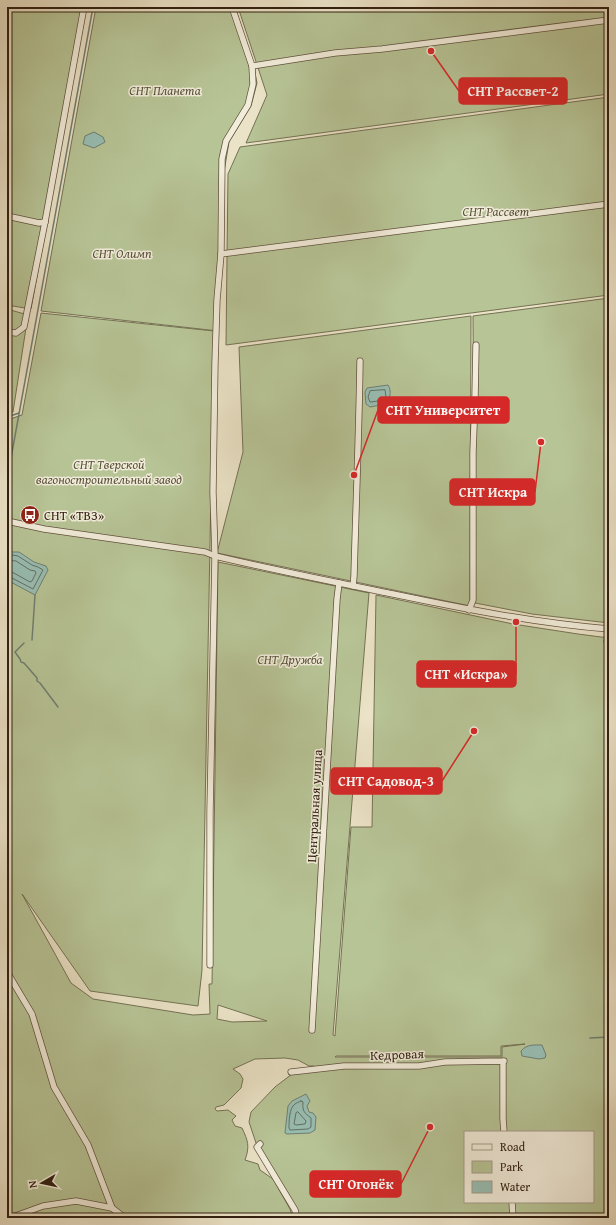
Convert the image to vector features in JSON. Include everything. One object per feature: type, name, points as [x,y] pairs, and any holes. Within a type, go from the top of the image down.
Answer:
[{"type":"street","points":[[7,332],[16,333],[24,327],[45,222],[84,7]]},
{"type":"street","points":[[210,965],[210,834],[215,556],[213,484],[217,300],[221,254],[222,159],[226,141],[248,105],[253,84],[252,66],[232,7]]},
{"type":"street","points":[[252,66],[335,53],[382,49],[609,20]]},
{"type":"street","points":[[221,254],[609,204]]},
{"type":"street","points":[[7,216],[39,223],[45,222]]},
{"type":"street","points":[[469,610],[473,600],[473,452],[476,345]]},
{"type":"street","points":[[353,586],[360,361]]},
{"type":"street","points":[[7,521],[44,529],[205,552],[215,556],[469,610],[554,624],[609,629]]},
{"type":"street","name":"Центральная улица","points":[[312,1030],[339,583]]},
{"type":"street","points":[[7,972],[32,1014],[54,1087],[88,1145],[112,1208]]},
{"type":"street","name":"Кедровая","points":[[291,1072],[344,1066],[419,1066],[445,1062],[504,1061],[502,1119],[504,1131]]},
{"type":"street","points":[[260,1144],[257,1147],[295,1210],[297,1218]]},
{"type":"street","points":[[10,1218],[43,1206],[76,1201],[112,1208],[125,1218]]},
{"type":"street","points":[[512,1203],[513,1218]]},
{"type":"green space","points":[[7,7],[84,7],[47,224],[7,215]]},
{"type":"green space","points":[[96,7],[235,7],[253,63],[257,83],[251,106],[229,142],[224,172],[223,252],[218,331],[41,311]]},
{"type":"green space","points":[[238,7],[609,7],[609,94],[246,143],[267,95]]},
{"type":"green space","name":"СНТ Рассвет","points":[[609,97],[609,295],[226,345],[228,174],[240,147]]},
{"type":"green space","points":[[7,218],[46,227],[31,309],[7,305]]},
{"type":"green space","points":[[609,298],[609,623],[532,614],[475,603],[473,316]]},
{"type":"green space","points":[[7,309],[28,315],[13,412],[7,414]]},
{"type":"green space","points":[[41,313],[214,331],[202,970],[198,1006],[90,991],[22,894],[71,983],[93,999],[193,1015],[210,1014],[209,984],[212,984],[218,562],[369,593],[333,1035],[335,1036],[351,827],[372,827],[376,595],[513,624],[609,638],[609,1218],[299,1218],[298,1213],[256,1143],[249,1122],[251,1112],[275,1087],[292,1074],[314,1066],[309,1066],[298,1060],[285,1058],[255,1059],[233,1069],[240,1074],[243,1079],[241,1088],[224,1105],[216,1107],[215,1109],[217,1111],[228,1110],[236,1116],[232,1120],[235,1126],[242,1128],[248,1144],[245,1160],[258,1164],[260,1170],[273,1179],[290,1209],[293,1218],[7,1218],[7,420],[22,415]],"holes":[[[218,1005],[267,1021],[232,1022],[217,1019]],[[525,1044],[502,1047],[502,1057],[335,1057],[501,1056],[501,1046]]]},
{"type":"green space","points":[[471,316],[470,606],[217,553],[243,452],[239,347]]},
{"type":"water","points":[[94,132],[103,137],[105,142],[94,148],[83,144],[85,136]]},
{"type":"water","points":[[388,385],[390,395],[386,404],[370,407],[366,404],[365,392],[367,388]]},
{"type":"water","points":[[7,550],[19,552],[34,562],[46,566],[48,570],[35,595],[7,580]]},
{"type":"water","points":[[531,1045],[542,1045],[546,1055],[545,1058],[539,1059],[522,1056],[521,1051],[526,1047]]},
{"type":"water","points":[[306,1094],[310,1101],[307,1106],[309,1112],[313,1113],[316,1117],[315,1130],[310,1133],[285,1133],[288,1106],[292,1101]]},
{"type":"waterway","points":[[7,480],[93,7]]},
{"type":"waterway","points":[[7,417],[19,413]]},
{"type":"waterway","points":[[32,640],[35,595]]},
{"type":"waterway","points":[[24,643],[15,652],[21,662],[24,663],[37,678],[37,681],[58,707]]},
{"type":"waterway","points":[[590,1038],[609,1037]]},
{"type":"place","name":"СНТ Рассвет-2","points":[[431,51]]},
{"type":"place","name":"СНТ Искра","points":[[541,442]]},
{"type":"place","name":"СНТ Университет","points":[[354,475]]},
{"type":"place","name":"СНТ «ТВЗ»","points":[[30,515]]},
{"type":"place","name":"СНТ «Искра»","points":[[516,622]]},
{"type":"place","name":"СНТ Садовод-3","points":[[474,731]]},
{"type":"place","name":"СНТ Огонёк","points":[[430,1127]]},
{"type":"park label","name":"СНТ Планета","points":[[165,90]]},
{"type":"park label","name":"СНТ Олимп","points":[[122,253]]},
{"type":"park label","name":"СНТ Тверской вагоностроительный завод","points":[[109,472]]},
{"type":"park label","name":"СНТ Дружба","points":[[290,659]]}]
